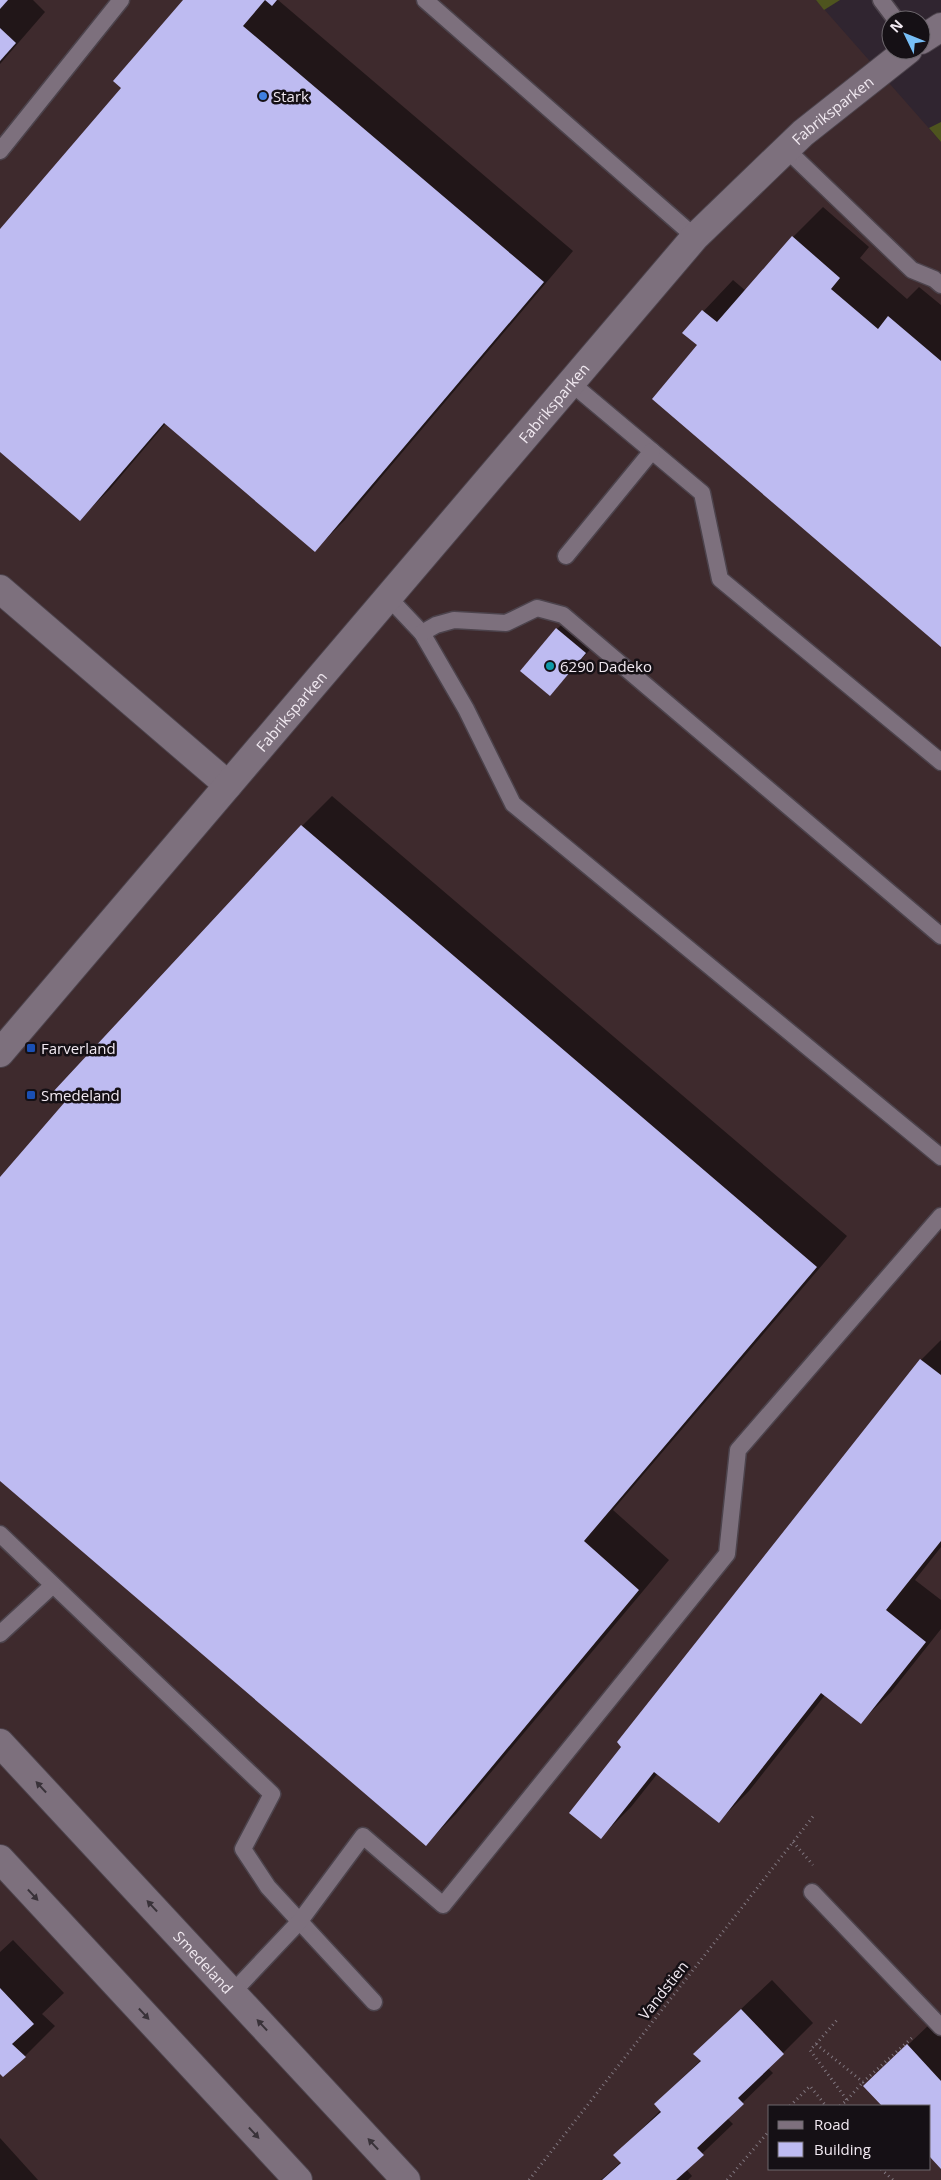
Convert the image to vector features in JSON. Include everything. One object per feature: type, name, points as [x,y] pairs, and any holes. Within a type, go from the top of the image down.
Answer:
[{"type":"street","name":"Fabriksparken","points":[[0,1053],[695,237],[803,133],[895,60]]},
{"type":"street","points":[[0,589],[228,785]]},
{"type":"street","name":"Smedeland","points":[[0,1743],[406,2180]]},
{"type":"street","points":[[0,1859],[298,2180]]},
{"type":"lane","points":[[0,151],[121,0]]},
{"type":"lane","points":[[425,0],[695,237]]},
{"type":"lane","points":[[786,149],[912,270],[934,279],[941,285]]},
{"type":"lane","points":[[571,383],[702,493],[720,579],[941,762]]},
{"type":"lane","points":[[566,556],[652,451]]},
{"type":"lane","points":[[388,597],[422,633],[466,709],[513,804],[941,1158]]},
{"type":"lane","points":[[422,633],[436,625],[454,620],[506,624],[537,608],[563,615],[941,935]]},
{"type":"lane","points":[[232,1993],[300,1921],[363,1836],[442,1905],[727,1554],[738,1450],[941,1216]]},
{"type":"lane","points":[[0,1534],[272,1794],[243,1849],[268,1887],[374,2002]]},
{"type":"lane","points":[[0,1634],[53,1585]]},
{"type":"lane","points":[[812,1892],[937,2023]]},
{"type":"path","name":"Vandstien","points":[[529,2180],[815,1814]]},
{"type":"path","points":[[837,2020],[810,2050],[847,2100]]},
{"type":"path","points":[[841,2105],[863,2082],[937,2023]]},
{"type":"path","points":[[816,2044],[863,2082]]},
{"type":"path","points":[[791,2105],[810,2086],[825,2105]]},
{"type":"path","points":[[727,2180],[768,2132]]},
{"type":"path","points":[[883,2170],[893,2180]]},
{"type":"shaded area","points":[[0,0],[816,0],[941,142],[941,2180],[0,2180]]},
{"type":"green space","points":[[816,0],[840,0],[824,10]]},
{"type":"green space","points":[[941,122],[941,142],[929,128]]},
{"type":"building","points":[[0,0],[8,0],[0,9]]},
{"type":"building","points":[[183,0],[265,0],[243,26],[544,282],[315,552],[164,423],[80,521],[0,452],[0,229],[121,88],[113,81]]},
{"type":"building","points":[[265,0],[277,0],[272,6]]},
{"type":"building","points":[[0,28],[16,43],[0,61]]},
{"type":"building","points":[[792,236],[840,278],[831,289],[878,329],[888,316],[941,361],[941,647],[652,399],[697,345],[682,333],[702,310],[717,322]]},
{"type":"building","name":"6290 Dadeko","points":[[556,628],[586,653],[550,696],[520,671]]},
{"type":"building","points":[[301,825],[817,1267],[584,1541],[639,1590],[426,1846],[0,1481],[0,1177],[64,1103],[52,1093]]},
{"type":"building","points":[[920,1359],[941,1375],[941,1541],[886,1610],[926,1642],[861,1724],[821,1693],[719,1823],[654,1772],[601,1839],[569,1813],[621,1747],[617,1742]]},
{"type":"building","points":[[0,1988],[34,2024],[12,2044],[26,2057],[3,2077],[0,2074]]},
{"type":"building","points":[[741,2009],[784,2054],[738,2098],[744,2104],[697,2148],[704,2155],[676,2180],[602,2180],[621,2163],[613,2155],[661,2112],[654,2104],[701,2061],[693,2054]]},
{"type":"building","points":[[907,2044],[941,2081],[941,2169],[931,2158],[931,2105],[881,2105],[863,2086]]},
{"type":"place","name":"Stark","points":[[263,96]]},
{"type":"place","name":"6290 Dadeko","points":[[550,666]]},
{"type":"place","name":"Farverland","points":[[31,1048]]},
{"type":"place","name":"Smedeland","points":[[31,1095]]}]
